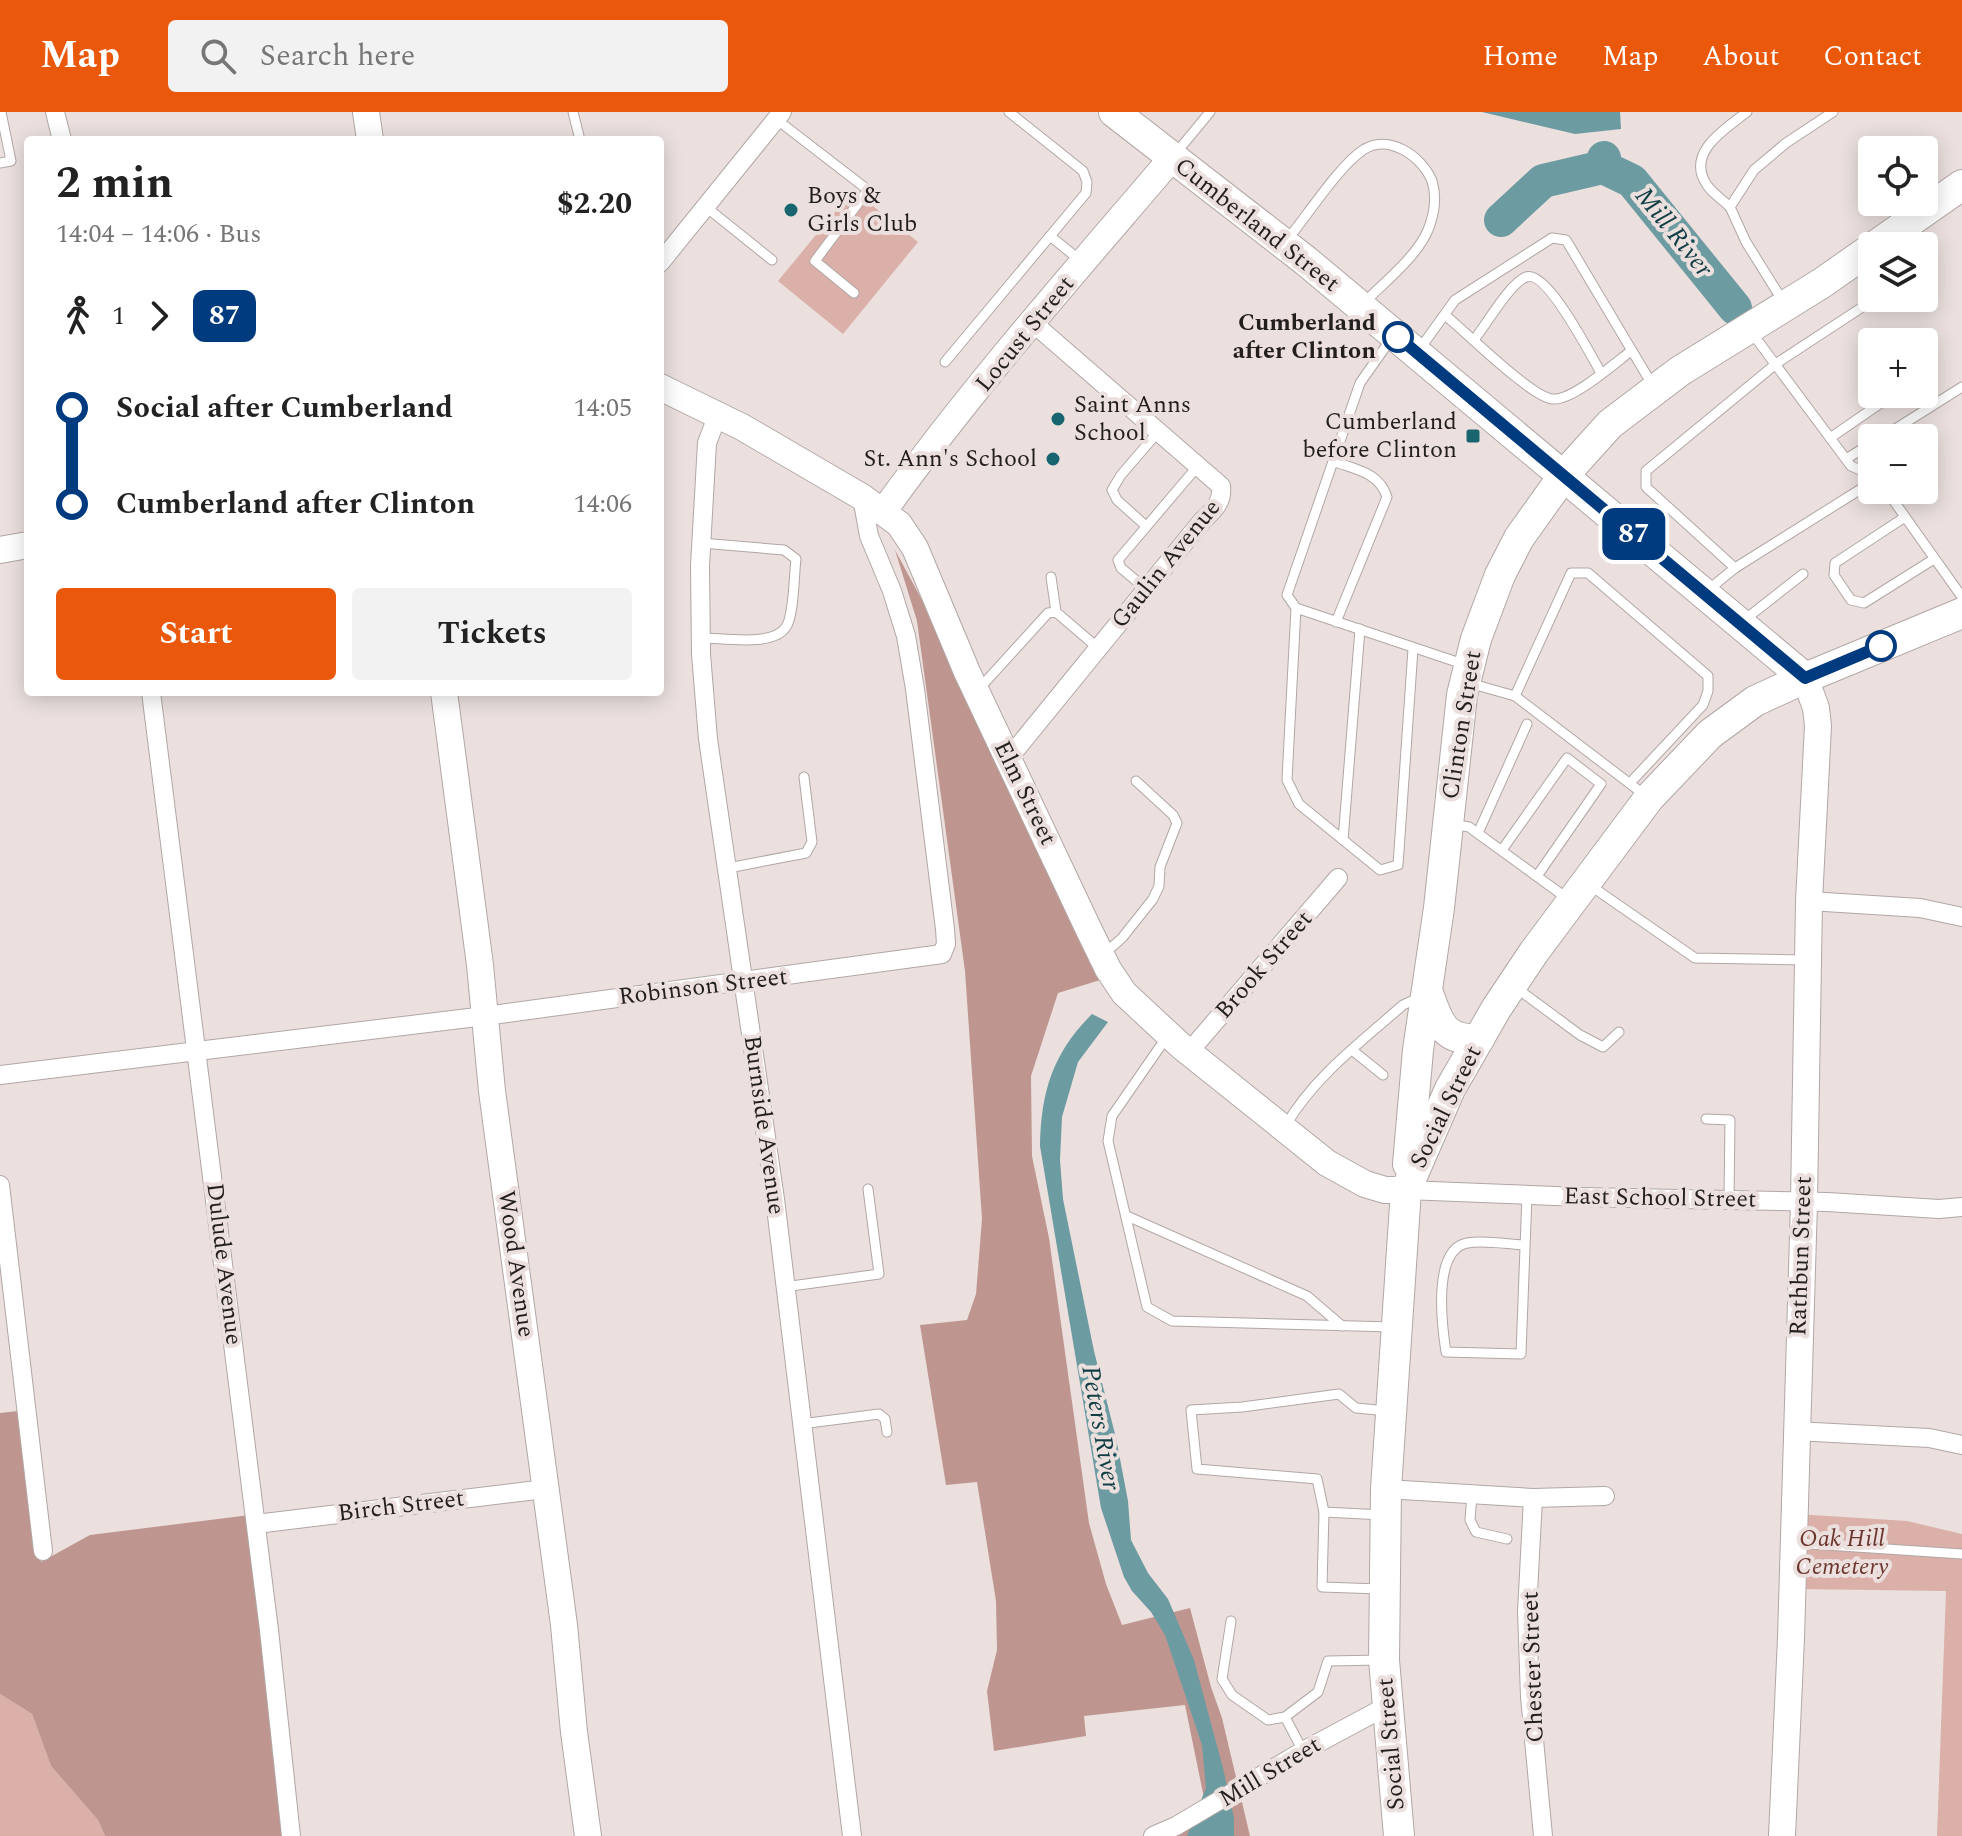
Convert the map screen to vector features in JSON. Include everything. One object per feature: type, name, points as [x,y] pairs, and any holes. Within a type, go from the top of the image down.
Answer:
[{"type":"main road","name":"Cumberland Street","points":[[1114,112],[1361,306],[1805,678]]},
{"type":"main road","name":"Clinton Street","points":[[1895,232],[1962,185]]},
{"type":"main road","name":"Clinton Street","points":[[1406,1190],[1418,1050],[1428,993],[1467,674],[1483,616],[1500,575],[1519,538],[1564,475],[1610,424],[1655,389],[1858,257]]},
{"type":"main road","name":"Social Street","points":[[1399,1836],[1384,1660],[1386,1502],[1406,1190],[1450,1089],[1512,984],[1578,891],[1640,791],[1732,715],[1755,701],[1962,613]]},
{"type":"main road","points":[[1428,993],[1442,1027],[1448,1033],[1455,1038],[1479,1039]]},
{"type":"street","points":[[55,112],[61,136]]},
{"type":"street","points":[[366,112],[369,136]]},
{"type":"street","points":[[664,254],[779,116]]},
{"type":"street","name":"Locust Street","points":[[872,505],[911,473],[1171,159]]},
{"type":"street","name":"Gaulin Avenue","points":[[1008,759],[1222,497],[1221,486],[1033,323]]},
{"type":"street","name":"Elm Street","points":[[664,389],[718,414],[899,524],[915,548],[976,692],[1102,956],[1124,993],[1168,1035],[1327,1163],[1365,1184],[1385,1190],[1406,1190]]},
{"type":"street","name":"Burnside Avenue","points":[[718,414],[707,443],[701,543],[708,739],[775,1199],[852,1836]]},
{"type":"street","name":"Robinson Street","points":[[0,1075],[485,1016],[942,954],[946,944],[915,689],[906,636],[892,591],[869,536],[872,505]]},
{"type":"street","points":[[0,550],[24,546]]},
{"type":"street","name":"Rathbun Street","points":[[1782,1836],[1804,1202],[1809,901],[1818,726],[1816,708],[1805,678]]},
{"type":"street","name":"Dulude Avenue","points":[[152,696],[256,1524],[291,1836]]},
{"type":"street","name":"Wood Avenue","points":[[445,696],[492,1091],[564,1625],[588,1836]]},
{"type":"street","name":"Brook Street","points":[[1189,1052],[1338,878]]},
{"type":"street","points":[[1809,901],[1920,908],[1962,917]]},
{"type":"street","points":[[0,1185],[43,1551]]},
{"type":"street","name":"East School Street","points":[[1406,1190],[1729,1199],[1939,1209],[1962,1207]]},
{"type":"street","points":[[1795,1431],[1929,1438],[1962,1445]]},
{"type":"street","name":"Birch Street","points":[[256,1524],[545,1489]]},
{"type":"street","points":[[1386,1502],[1472,1494],[1533,1498],[1605,1496]]},
{"type":"street","name":"Chester Street","points":[[1533,1498],[1527,1612],[1530,1697],[1543,1836]]},
{"type":"street","name":"Mill Street","points":[[1153,1836],[1176,1826],[1303,1751],[1387,1706]]},
{"type":"lane","points":[[0,163],[11,161],[1,112]]},
{"type":"lane","points":[[573,112],[579,136]]},
{"type":"lane","points":[[945,362],[1086,193],[1087,182],[1083,171],[1009,112]]},
{"type":"lane","points":[[1747,112],[1704,150],[1699,168],[1707,186],[1730,207],[1746,242],[1785,305]]},
{"type":"lane","points":[[1730,207],[1754,170],[1786,143],[1833,112]]},
{"type":"lane","points":[[1171,159],[1205,114]]},
{"type":"lane","points":[[779,116],[868,190],[815,261],[854,293]]},
{"type":"lane","points":[[1284,244],[1351,160],[1365,148],[1380,143],[1398,147],[1410,154],[1432,181],[1434,210],[1429,227],[1422,243],[1361,306]]},
{"type":"lane","points":[[706,207],[772,260]]},
{"type":"lane","points":[[1050,236],[1083,263]]},
{"type":"lane","points":[[1515,696],[1571,573],[1588,573],[1708,676],[1708,691],[1703,705],[1640,791],[1515,696],[1413,649],[1296,608],[1287,595],[1360,383],[1406,343],[1446,316],[1455,300],[1552,238],[1566,240],[1655,389]]},
{"type":"lane","points":[[1474,340],[1514,287],[1525,277],[1533,276],[1541,279],[1552,292],[1601,373]]},
{"type":"lane","points":[[1738,566],[1646,487],[1646,471],[1777,363],[1858,310]]},
{"type":"lane","points":[[1446,316],[1535,392],[1553,400],[1570,395],[1631,351]]},
{"type":"lane","points":[[1748,329],[1777,363],[1851,466],[1858,469]]},
{"type":"lane","points":[[1903,424],[1962,387]]},
{"type":"lane","points":[[1830,438],[1874,408]]},
{"type":"lane","points":[[1146,526],[1117,500],[1112,490],[1158,432]]},
{"type":"lane","points":[[1846,459],[1858,452]]},
{"type":"lane","points":[[1333,461],[1376,478],[1383,484],[1387,497],[1336,622]]},
{"type":"lane","points":[[1146,589],[1121,568],[1118,560],[1197,467]]},
{"type":"lane","points":[[1704,593],[1738,566],[1858,491]]},
{"type":"lane","points":[[1896,504],[1962,597]]},
{"type":"lane","points":[[1905,517],[1835,563],[1834,575],[1851,600],[1864,603],[1934,559]]},
{"type":"lane","points":[[701,543],[784,550],[796,559],[788,625],[780,634],[766,639],[702,638]]},
{"type":"lane","points":[[1740,623],[1803,574]]},
{"type":"lane","points":[[1051,577],[1056,612],[1098,648]]},
{"type":"lane","points":[[1296,608],[1287,780],[1299,804],[1380,870],[1398,865],[1413,649]]},
{"type":"lane","points":[[976,692],[1048,613],[1056,612]]},
{"type":"lane","points":[[1343,840],[1360,629]]},
{"type":"lane","points":[[1478,833],[1527,724]]},
{"type":"lane","points":[[1502,850],[1567,758],[1601,784],[1537,876]]},
{"type":"lane","points":[[728,868],[806,853],[812,842],[804,777]]},
{"type":"lane","points":[[1102,956],[1122,938],[1153,899],[1159,886],[1160,867],[1177,823],[1173,815],[1136,781]]},
{"type":"lane","points":[[1447,823],[1469,827],[1537,876],[1578,891],[1695,958],[1808,960]]},
{"type":"lane","points":[[1512,984],[1568,1028],[1603,1047],[1619,1032]]},
{"type":"lane","points":[[1284,1127],[1295,1108],[1323,1074],[1403,1005],[1428,993]]},
{"type":"lane","points":[[1168,1035],[1112,1116],[1108,1141],[1147,1307],[1172,1321],[1397,1327]]},
{"type":"lane","points":[[1352,1050],[1383,1075]]},
{"type":"lane","points":[[1706,1119],[1730,1120],[1729,1199]]},
{"type":"lane","points":[[784,1287],[879,1274],[868,1189]]},
{"type":"lane","points":[[1524,1245],[1466,1243],[1451,1252],[1445,1261],[1444,1272],[1442,1326],[1446,1352],[1521,1354],[1527,1195]]},
{"type":"lane","points":[[1127,1216],[1307,1296],[1342,1326]]},
{"type":"lane","points":[[1385,1590],[1322,1587],[1324,1512],[1317,1479],[1197,1469],[1191,1410],[1242,1407],[1339,1394],[1356,1408],[1391,1412]]},
{"type":"lane","points":[[801,1424],[879,1414],[885,1419],[887,1432]]},
{"type":"lane","points":[[1472,1494],[1470,1520],[1476,1532],[1507,1539]]},
{"type":"lane","points":[[1324,1512],[1386,1502]]},
{"type":"lane","points":[[1793,1543],[1962,1554]]},
{"type":"lane","points":[[1231,1621],[1222,1679],[1232,1695],[1268,1720],[1285,1717],[1318,1692],[1328,1661],[1384,1660]]},
{"type":"lane","points":[[1285,1717],[1303,1751]]},
{"type":"green space","points":[[853,190],[918,242],[843,334],[778,281]]},
{"type":"green space","name":"Oak Hill Cemetery","points":[[1796,1514],[1907,1521],[1962,1534],[1962,1836],[1937,1836],[1946,1591],[1797,1589]]},
{"type":"green space","points":[[0,1694],[32,1714],[51,1766],[98,1820],[105,1836],[0,1836]]},
{"type":"shaded area","points":[[895,550],[984,715],[1110,977],[1058,993],[1031,1076],[1032,1156],[1049,1238],[1089,1523],[1106,1584],[1122,1625],[1190,1608],[1222,1718],[1250,1836],[1168,1836],[1205,1803],[1185,1705],[1084,1716],[1086,1736],[994,1751],[987,1691],[997,1650],[996,1601],[977,1482],[946,1485],[920,1325],[967,1320],[976,1294],[982,1219],[965,971],[917,621]]},
{"type":"shaded area","points":[[27,1410],[41,1562],[90,1535],[250,1515],[289,1836],[105,1836],[98,1820],[51,1766],[32,1714],[0,1694],[0,1413]]},
{"type":"water","points":[[1482,112],[1620,112],[1621,129],[1575,134]]},
{"type":"water","points":[[1092,1014],[1108,1022],[1078,1062],[1062,1117],[1060,1160],[1063,1199],[1094,1351],[1116,1438],[1128,1501],[1131,1540],[1148,1573],[1168,1599],[1194,1660],[1223,1768],[1234,1818],[1234,1836],[1187,1836],[1206,1788],[1202,1745],[1165,1635],[1124,1577],[1101,1508],[1040,1146],[1043,1108],[1052,1074],[1068,1043]]},
{"type":"waterway","name":"Peters River","points":[[1501,220],[1543,181],[1603,167],[1604,158]]},
{"type":"waterway","name":"Mill River","points":[[1603,167],[1632,181],[1735,308]]},
{"type":"bus line","name":"87","points":[[1398,337],[1805,678],[1881,646]]},
{"type":"place","name":"Boys & Girls Club","points":[[791,210]]},
{"type":"place","name":"Cumberland after Clinton","points":[[1398,337]]},
{"type":"place","name":"Saint Anns School","points":[[1058,419]]},
{"type":"place","name":"Cumberland before Clinton","points":[[1473,436]]},
{"type":"place","name":"St. Ann's School","points":[[1053,459]]}]
